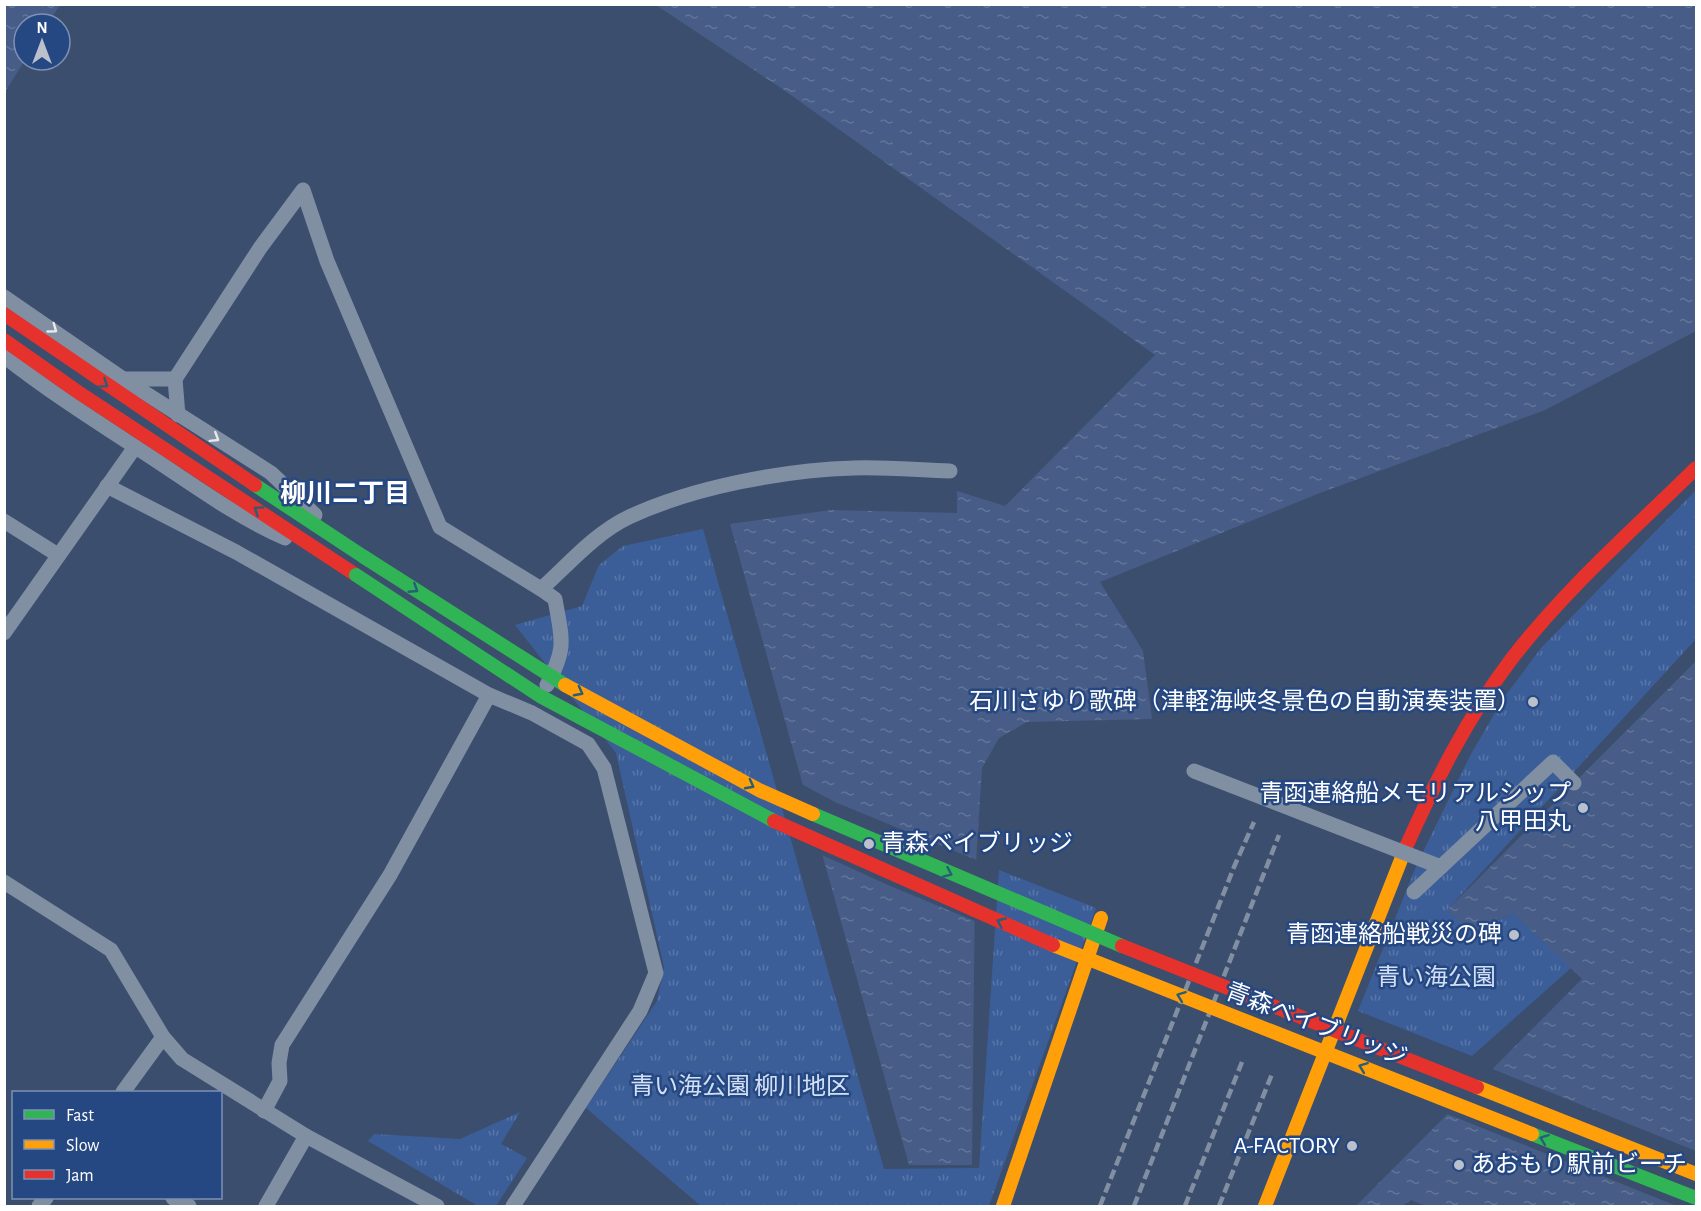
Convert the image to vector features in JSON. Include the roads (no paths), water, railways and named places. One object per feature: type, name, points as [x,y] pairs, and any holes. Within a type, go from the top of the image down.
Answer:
[{"type":"street","points":[[178,415],[175,379],[260,248],[303,190],[327,261],[440,527],[555,599],[562,640],[560,659],[532,713]]},
{"type":"street","points":[[4,297],[123,379],[271,473],[348,546]]},
{"type":"street","name":"青森ベイブリッジ","points":[[4,314],[86,372],[364,557],[554,679],[762,791],[1065,924],[1696,1174]]},
{"type":"street","name":"青森ベイブリッジ","points":[[4,340],[78,392],[540,696],[752,811],[1056,947],[1696,1198]]},
{"type":"street","points":[[4,356],[39,383],[257,526],[324,554]]},
{"type":"street","points":[[123,379],[175,379]]},
{"type":"street","points":[[4,633],[135,447]]},
{"type":"street","points":[[541,589],[602,534],[628,518],[680,498],[775,474],[855,468],[950,471]]},
{"type":"street","points":[[1265,1206],[1392,879],[1435,784],[1471,717],[1511,660],[1556,609],[1696,468]]},
{"type":"street","points":[[107,486],[236,552],[489,695],[532,713],[588,744],[604,768],[656,973],[640,1011],[513,1206]]},
{"type":"street","points":[[4,521],[58,555]]},
{"type":"street","points":[[264,1111],[280,1081],[279,1063],[282,1045],[390,875],[489,695]]},
{"type":"street","points":[[1414,892],[1553,762],[1574,783]]},
{"type":"street","points":[[1194,771],[1441,867]]},
{"type":"street","points":[[4,882],[111,950],[163,1037],[182,1059],[306,1136],[437,1206]]},
{"type":"street","points":[[1003,1206],[1101,918]]},
{"type":"street","points":[[124,1091],[163,1037]]},
{"type":"street","points":[[266,1206],[306,1136]]},
{"type":"water","points":[[5,4],[60,5],[55,12],[12,12],[12,72],[18,72],[5,92]]},
{"type":"water","points":[[656,5],[1696,5],[1696,331],[1545,410],[1320,493],[1100,582],[1143,651],[1152,719],[1027,722],[999,738],[982,768],[975,879],[972,1165],[909,1165],[730,524],[831,510],[957,513],[957,491],[1005,506],[1155,355],[781,88]]},
{"type":"water","points":[[1696,661],[1696,1206],[1426,1206],[1411,1200],[1402,1206],[1356,1206],[1582,979],[1513,913],[1472,932],[1447,910]]},
{"type":"railway","points":[[1100,1206],[1234,867],[1254,822]]},
{"type":"railway","points":[[1134,1206],[1279,835]]},
{"type":"railway","points":[[1185,1206],[1242,1062]]},
{"type":"railway","points":[[1219,1206],[1272,1074]]},
{"type":"place","name":"石川さゆり歌碑（津軽海峡冬景色の自動演奏装置）","points":[[1533,702]]},
{"type":"place","name":"青函連絡船メモリアルシップ 八甲田丸","points":[[1583,808]]},
{"type":"place","name":"青森ベイブリッジ","points":[[869,844]]},
{"type":"place","name":"青函連絡船戦災の碑","points":[[1514,935]]},
{"type":"place","name":"A-FACTORY","points":[[1352,1146]]},
{"type":"place","name":"あおもり駅前ビーチ","points":[[1459,1165]]},
{"type":"district","name":"柳川二丁目","points":[[345,494]]},
{"type":"park label","name":"青い海公園","points":[[1436,978]]},
{"type":"park label","name":"青い海公園 柳川地区","points":[[740,1087]]}]
